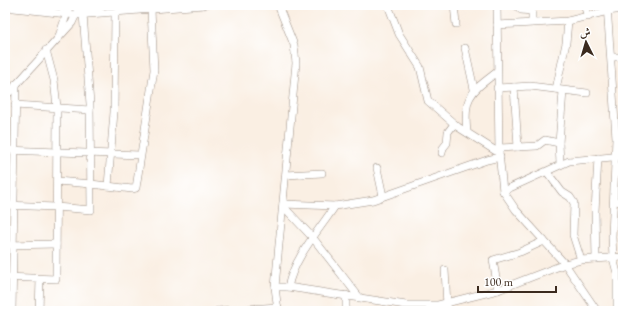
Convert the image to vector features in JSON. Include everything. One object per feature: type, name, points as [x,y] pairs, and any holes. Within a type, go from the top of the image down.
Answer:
[{"type":"street","points":[[55,5],[67,10]]},
{"type":"street","points":[[5,7],[79,12],[115,12],[204,5]]},
{"type":"street","points":[[218,311],[278,309],[275,287],[294,100],[296,52],[284,15],[278,5]]},
{"type":"street","points":[[388,5],[399,34],[420,67],[428,101],[454,124],[499,153]]},
{"type":"street","points":[[454,5],[456,24]]},
{"type":"street","points":[[497,5],[499,153],[503,191],[516,210],[565,264],[597,311]]},
{"type":"street","points":[[516,5],[521,10],[532,11],[532,22]]},
{"type":"street","points":[[584,5],[588,17]]},
{"type":"street","points":[[498,25],[568,21],[588,17],[607,8],[623,9]]},
{"type":"street","points":[[607,8],[619,157],[614,201],[613,258],[617,273],[617,311]]},
{"type":"street","points":[[59,36],[67,10]]},
{"type":"street","points":[[57,181],[135,189],[154,70],[151,10]]},
{"type":"street","points":[[5,97],[72,23],[79,12]]},
{"type":"street","points":[[5,205],[91,210],[88,65],[79,12]]},
{"type":"street","points":[[108,186],[112,152],[114,112],[115,12]]},
{"type":"street","points":[[560,164],[560,90],[568,21]]},
{"type":"street","points":[[465,48],[474,89]]},
{"type":"street","points":[[5,277],[56,279],[57,107],[54,80],[46,50]]},
{"type":"street","points":[[611,57],[623,57]]},
{"type":"street","points":[[467,132],[467,102],[474,89],[498,72]]},
{"type":"street","points":[[12,311],[13,277],[9,244],[13,205],[16,84]]},
{"type":"street","points":[[497,88],[530,86],[587,93]]},
{"type":"street","points":[[514,87],[518,147]]},
{"type":"street","points":[[15,105],[90,110]]},
{"type":"street","points":[[442,153],[443,148],[447,143],[448,132],[454,124]]},
{"type":"street","points":[[283,205],[335,206],[373,200],[487,160],[499,153],[518,147],[537,146],[544,140],[559,143]]},
{"type":"street","points":[[5,150],[112,152],[140,155]]},
{"type":"street","points":[[503,191],[547,172],[560,164],[580,159],[619,157]]},
{"type":"street","points":[[596,259],[595,211],[598,158]]},
{"type":"street","points":[[377,168],[383,196]]},
{"type":"street","points":[[547,172],[562,192],[570,197],[574,203],[573,234],[581,260]]},
{"type":"street","points":[[286,175],[322,173]]},
{"type":"street","points":[[614,201],[623,202]]},
{"type":"street","points":[[283,205],[314,238],[359,297]]},
{"type":"street","points":[[288,287],[295,266],[335,206]]},
{"type":"street","points":[[498,290],[492,260],[520,252],[544,241]]},
{"type":"street","points":[[9,244],[56,244]]},
{"type":"street","points":[[275,287],[288,287],[359,297],[405,308],[438,308],[447,304],[498,290],[565,264],[581,260],[623,257]]},
{"type":"street","points":[[445,270],[447,304]]},
{"type":"street","points":[[39,311],[40,279]]},
{"type":"street","points":[[346,295],[346,311]]}]
